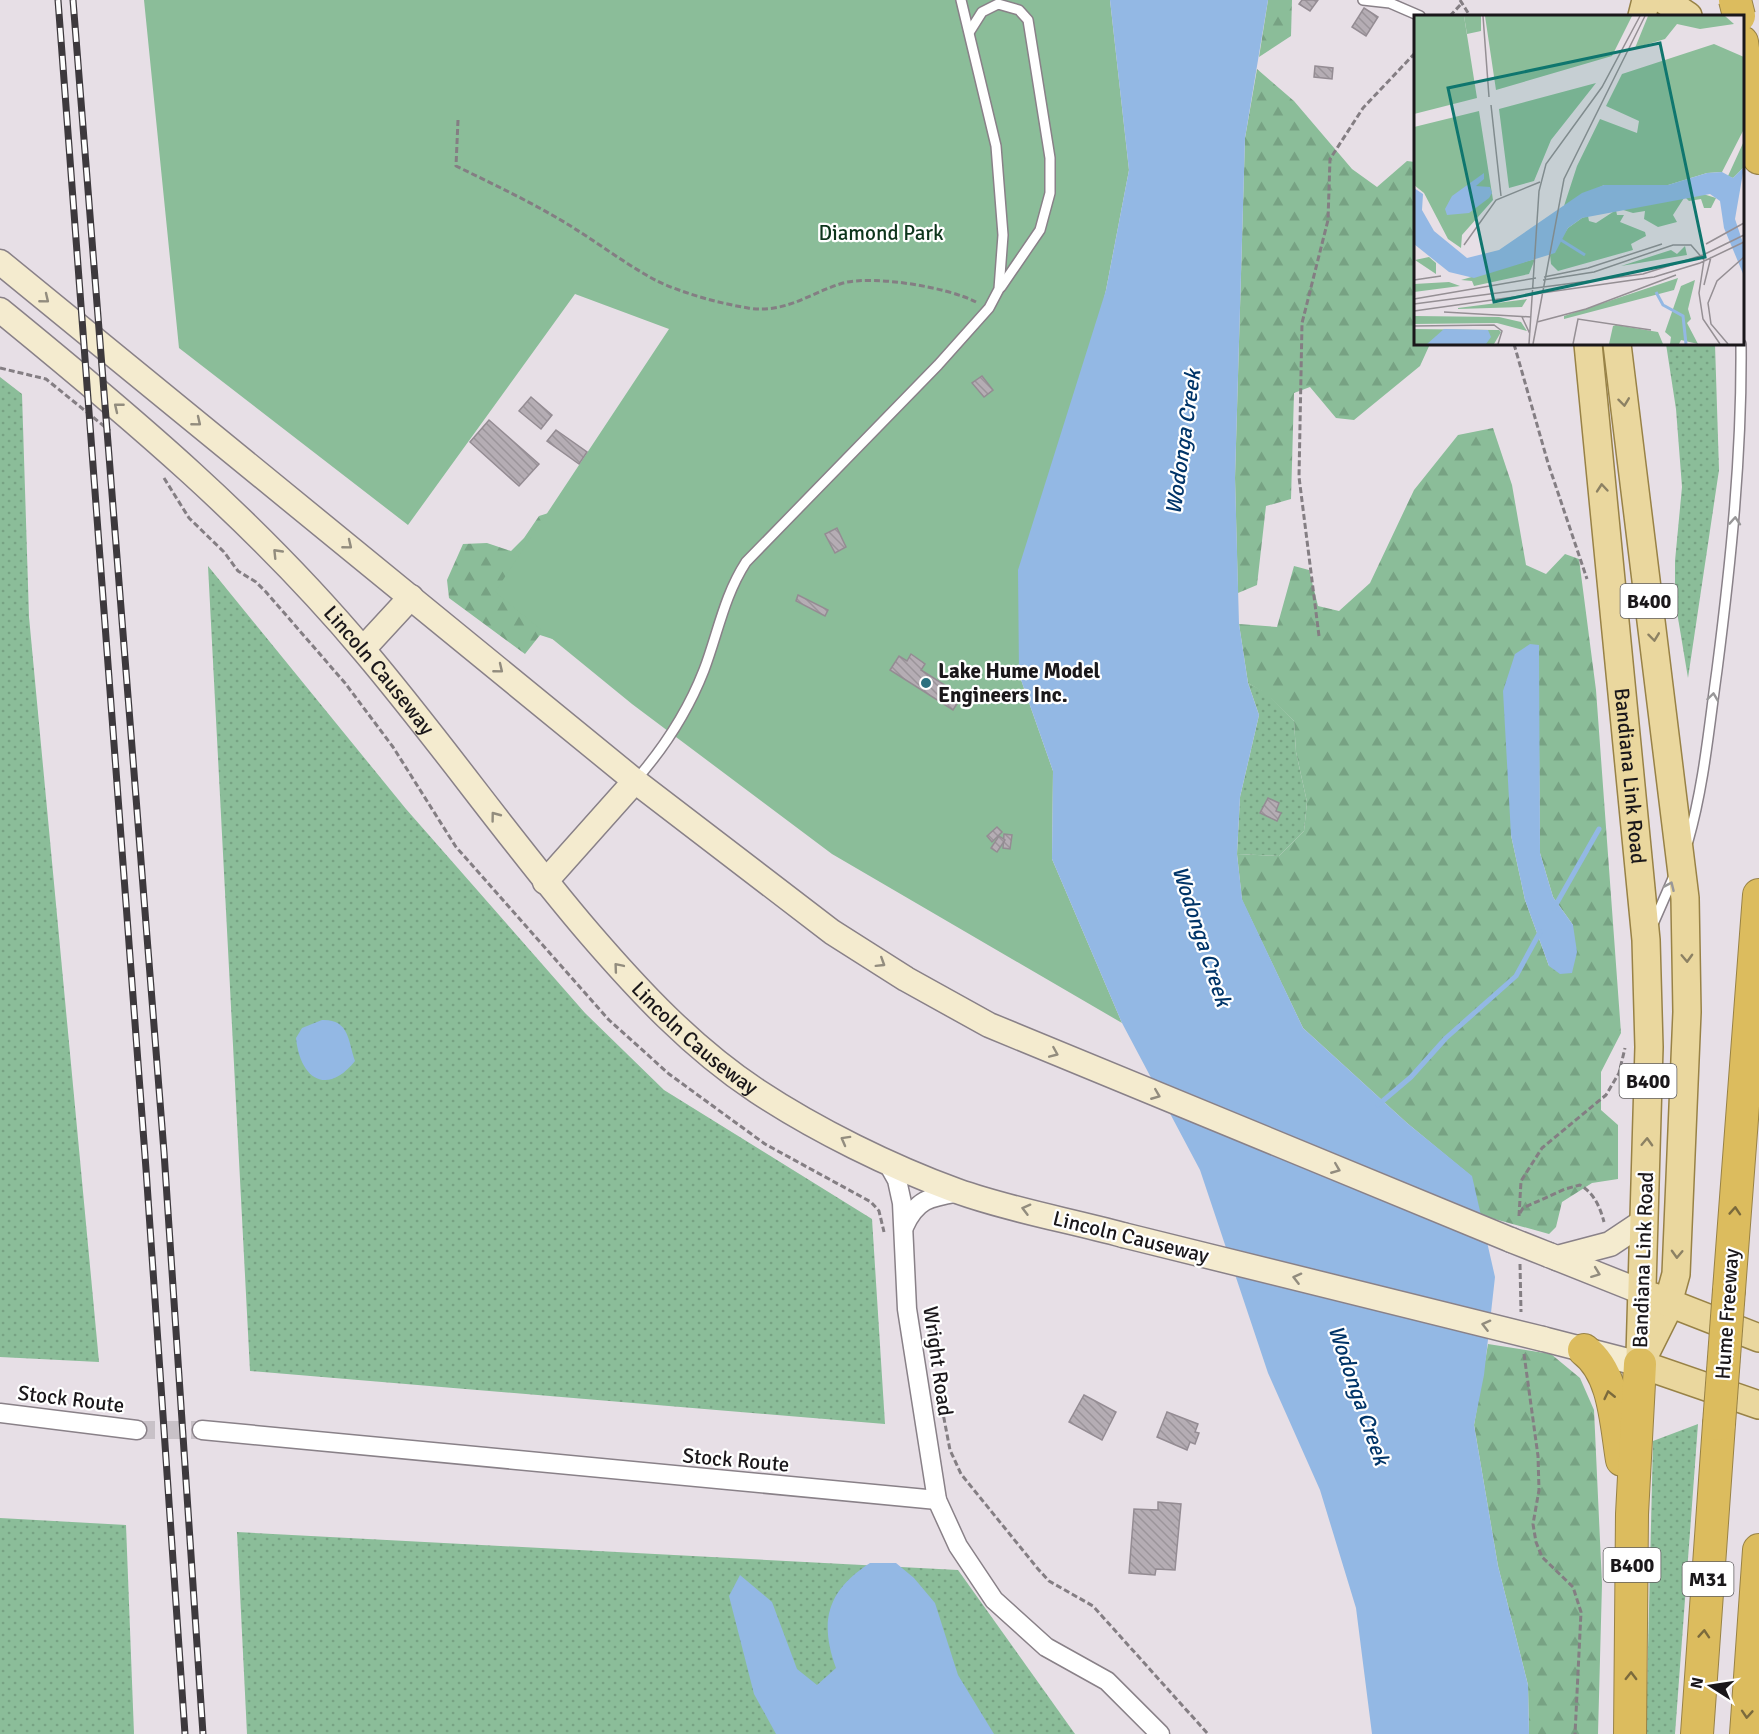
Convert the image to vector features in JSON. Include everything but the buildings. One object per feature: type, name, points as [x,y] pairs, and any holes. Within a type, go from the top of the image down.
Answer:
[{"type":"highway","points":[[1735,0],[1740,15]]},
{"type":"highway","points":[[1744,49],[1759,157]]},
{"type":"highway","name":"Hume Freeway","points":[[1697,1734],[1759,895]]},
{"type":"highway","points":[[1584,1350],[1596,1359],[1604,1375],[1632,1514]]},
{"type":"highway","name":"B400","points":[[1630,1734],[1632,1514],[1640,1364]]},
{"type":"highway","name":"M31","points":[[1746,1734],[1759,1550]]},
{"type":"main road","points":[[1642,15],[1646,0]]},
{"type":"main road","points":[[1664,0],[1686,15]]},
{"type":"main road","points":[[1734,15],[1746,0]]},
{"type":"main road","points":[[1744,17],[1759,16]]},
{"type":"main road","points":[[0,262],[635,781],[832,932],[906,979],[989,1025],[1101,1073],[1669,1304],[1759,1338]]},
{"type":"main road","name":"Lincoln Causeway","points":[[0,310],[136,421],[253,529],[324,603],[410,705],[545,882],[639,991],[698,1046],[758,1092],[888,1164],[961,1192],[1533,1345],[1584,1350],[1640,1364]]},
{"type":"main road","name":"Bandiana Link Road","points":[[1588,345],[1646,940],[1649,1047],[1640,1364]]},
{"type":"main road","name":"Bandiana Link Road","points":[[1617,345],[1682,858],[1687,1012],[1676,1274],[1669,1304],[1640,1364]]},
{"type":"main road","points":[[363,650],[411,597]]},
{"type":"main road","points":[[545,882],[635,781]]},
{"type":"main road","points":[[1553,1256],[1610,1244],[1624,1237],[1643,1222]]},
{"type":"main road","points":[[1640,1364],[1759,1405]]},
{"type":"street","name":"Wright Road","points":[[888,1164],[900,1191],[904,1227],[907,1309],[937,1500]]},
{"type":"street","points":[[904,1227],[911,1211],[919,1204],[929,1198],[961,1192]]},
{"type":"street","name":"Stock Route","points":[[0,1413],[137,1430]]},
{"type":"street","name":"Stock Route","points":[[202,1430],[937,1500]]},
{"type":"street","points":[[937,1500],[958,1546],[994,1600],[1046,1647],[1107,1681],[1160,1734]]},
{"type":"lane","points":[[961,0],[993,125],[1003,235],[999,289]]},
{"type":"lane","points":[[1363,0],[1390,3],[1418,15]]},
{"type":"lane","points":[[635,781],[685,712],[703,671],[729,591],[746,562],[938,365],[989,308],[999,289],[1032,245],[1045,219],[1050,193],[1050,158],[1028,20],[1019,10],[998,4],[982,12],[970,31]]},
{"type":"lane","points":[[1646,940],[1682,858],[1701,785],[1730,579],[1739,449],[1741,345]]},
{"type":"path","points":[[1451,15],[1461,2],[1469,15]]},
{"type":"path","points":[[1319,636],[1299,477],[1302,323],[1328,220],[1330,159],[1363,108],[1414,54]]},
{"type":"path","points":[[458,120],[456,166],[527,201],[646,274],[681,290],[733,305],[764,309],[787,307],[828,288],[864,281],[943,289],[989,308]]},
{"type":"path","points":[[1514,345],[1548,463],[1590,587]]},
{"type":"path","points":[[0,368],[46,380],[116,436]]},
{"type":"path","points":[[160,471],[189,518],[224,552],[238,571],[256,582],[266,592],[345,683],[393,747],[456,847],[609,1020],[669,1074],[765,1144],[871,1202],[879,1211],[884,1234]]},
{"type":"path","points":[[1519,1227],[1521,1181],[1542,1148],[1588,1111],[1611,1088],[1619,1073],[1625,1047]]},
{"type":"path","points":[[1519,1215],[1523,1208],[1565,1189],[1580,1185],[1589,1190],[1596,1201],[1610,1244]]},
{"type":"path","points":[[1520,1262],[1522,1320]]},
{"type":"path","points":[[907,1309],[927,1320],[933,1339],[933,1353]]},
{"type":"path","points":[[1533,1345],[1539,1490],[1533,1524],[1536,1542],[1542,1557],[1573,1587],[1581,1612],[1575,1734]]},
{"type":"path","points":[[940,1397],[950,1450],[961,1474],[1049,1581],[1093,1606],[1208,1734]]},
{"type":"green space","name":"Diamond Park","points":[[144,0],[1110,0],[1129,170],[1106,290],[1019,674],[1053,771],[1052,859],[1122,1023],[832,854],[632,704],[495,592],[669,329],[575,294],[408,525],[179,348]]},
{"type":"green space","points":[[1268,0],[1292,0],[1291,36],[1259,57]]},
{"type":"green space","points":[[1257,69],[1294,101],[1352,169],[1377,187],[1407,161],[1414,162],[1414,345],[1430,345],[1420,366],[1354,420],[1336,418],[1310,387],[1294,393],[1291,499],[1266,506],[1257,585],[1238,593],[1235,478],[1245,138]]},
{"type":"green space","points":[[1666,345],[1715,345],[1719,470],[1688,678],[1675,600],[1675,561],[1682,487],[1676,409]]},
{"type":"green space","points":[[0,377],[22,394],[29,617],[99,1362],[0,1357]]},
{"type":"green space","points":[[1493,428],[1512,485],[1526,565],[1546,574],[1565,554],[1579,559],[1596,690],[1621,1033],[1601,1072],[1601,1110],[1618,1125],[1618,1179],[1592,1183],[1562,1202],[1556,1227],[1549,1234],[1480,1215],[1471,1176],[1407,1123],[1303,1028],[1242,900],[1237,854],[1279,856],[1304,831],[1307,802],[1296,752],[1294,721],[1265,693],[1248,683],[1239,624],[1277,627],[1294,566],[1309,570],[1318,606],[1339,611],[1370,583],[1414,490],[1458,435]],"holes":[[[1538,645],[1540,853],[1553,897],[1573,925],[1549,966],[1525,900],[1511,835]]]},
{"type":"green space","points":[[558,510],[574,646],[540,635],[525,654],[449,598],[447,580],[463,544],[487,543],[511,551],[524,538],[539,516]]},
{"type":"green space","points":[[208,566],[406,809],[585,1013],[664,1090],[872,1219],[885,1424],[250,1371]]},
{"type":"green space","points":[[1248,683],[1265,692],[1294,721],[1296,752],[1307,802],[1304,831],[1279,856],[1237,854],[1240,797],[1259,715]]},
{"type":"green space","points":[[1488,1344],[1551,1354],[1580,1378],[1594,1410],[1602,1584],[1598,1734],[1529,1734],[1528,1685],[1498,1566],[1474,1425]]},
{"type":"green space","points":[[1698,1424],[1675,1734],[1646,1734],[1653,1441]]},
{"type":"green space","points":[[0,1518],[126,1525],[134,1734],[0,1734]]},
{"type":"green space","points":[[237,1532],[958,1570],[1075,1734],[247,1734]]},
{"type":"water","name":"Wodonga Creek","points":[[1110,0],[1268,0],[1245,138],[1235,478],[1239,624],[1248,683],[1259,715],[1240,797],[1237,854],[1242,899],[1303,1028],[1407,1123],[1472,1176],[1495,1277],[1484,1375],[1474,1425],[1498,1566],[1528,1685],[1529,1734],[1372,1734],[1356,1608],[1320,1490],[1268,1373],[1200,1170],[1122,1023],[1052,859],[1053,771],[1019,674],[1018,570],[1106,290],[1129,170]]},
{"type":"water","points":[[1530,644],[1539,645],[1540,853],[1553,897],[1573,925],[1577,952],[1572,973],[1560,974],[1549,966],[1525,900],[1511,835],[1503,691],[1515,654]]},
{"type":"water","points":[[322,1020],[338,1023],[342,1027],[349,1039],[355,1061],[344,1072],[325,1080],[316,1078],[303,1064],[296,1038],[302,1028]]},
{"type":"water","points":[[870,1563],[896,1563],[914,1578],[935,1603],[958,1675],[994,1734],[776,1734],[754,1694],[729,1596],[740,1575],[772,1602],[797,1669],[817,1685],[836,1668],[828,1636],[828,1622],[836,1596],[855,1574]]},
{"type":"waterway","points":[[1554,908],[1599,829]]},
{"type":"waterway","points":[[1378,1105],[1411,1077],[1446,1038],[1516,976],[1540,932]]},
{"type":"tunnel","points":[[137,1430],[202,1430]]},
{"type":"railway","points":[[58,0],[146,1169],[185,1734]]},
{"type":"railway","points":[[73,0],[164,1152],[203,1734]]},
{"type":"place","name":"Lake Hume Model Engineers Inc.","points":[[926,683]]}]
